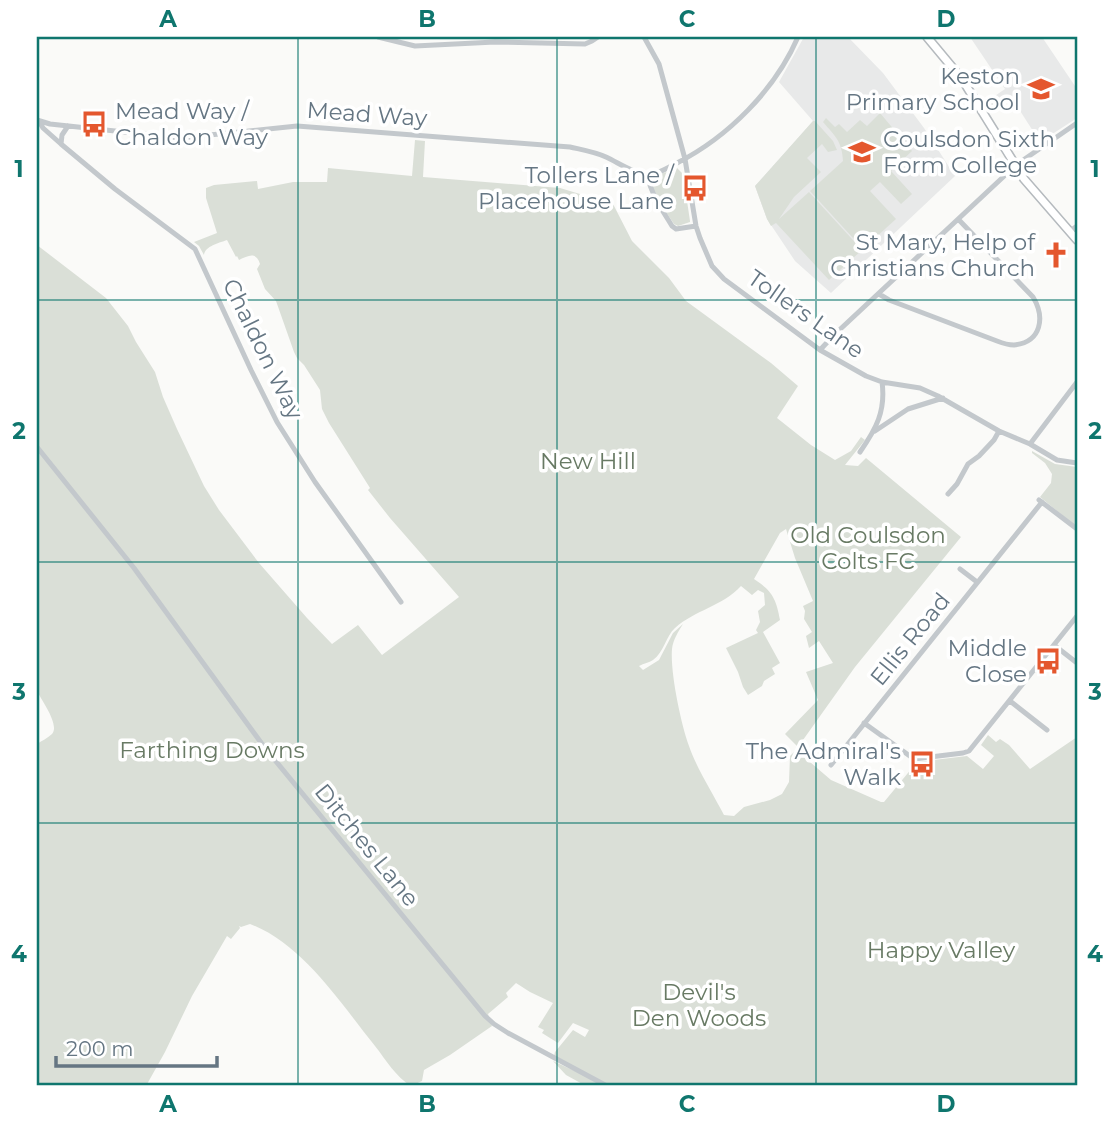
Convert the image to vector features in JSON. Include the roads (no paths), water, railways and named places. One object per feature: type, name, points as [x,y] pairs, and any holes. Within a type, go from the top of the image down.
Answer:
[{"type":"main road","points":[[927,37],[962,79],[1035,192],[1074,228],[1077,240]]},
{"type":"street","points":[[378,37],[415,46],[495,42],[585,44],[598,37]]},
{"type":"street","name":"Tollers Lane","points":[[644,37],[659,64],[685,159],[696,226],[712,266],[724,279],[820,350],[866,376],[882,382],[920,388],[1057,460],[1077,463]]},
{"type":"street","points":[[696,226],[676,229],[672,226],[655,200],[647,174],[659,173],[713,142],[778,75],[798,37]]},
{"type":"street","name":"Mead Way","points":[[38,120],[50,124],[180,138],[297,126],[570,147],[591,151],[632,171],[647,174]]},
{"type":"street","name":"Chaldon Way","points":[[38,120],[43,128],[115,189],[195,249],[276,422],[315,482],[401,602]]},
{"type":"street","points":[[820,350],[1016,165],[1077,123]]},
{"type":"street","points":[[61,144],[62,135],[68,126]]},
{"type":"street","points":[[878,294],[1012,345],[1026,342],[1036,333],[1041,321],[1039,306],[1033,297],[959,220]]},
{"type":"street","points":[[860,452],[875,431],[883,405],[882,382]]},
{"type":"street","points":[[1030,444],[1077,382]]},
{"type":"street","points":[[875,431],[908,409],[943,398]]},
{"type":"street","points":[[948,494],[968,464],[987,448],[999,431]]},
{"type":"street","name":"Ditches Lane","points":[[37,447],[134,568],[265,748],[485,1016],[508,1033],[607,1086]]},
{"type":"street","name":"Ellis Road","points":[[831,765],[1040,501],[1077,529]]},
{"type":"street","points":[[960,569],[977,582]]},
{"type":"street","points":[[864,723],[914,759],[969,751],[1077,616]]},
{"type":"street","points":[[1054,645],[1077,663]]},
{"type":"street","points":[[1010,701],[1047,730]]},
{"type":"place","name":"Keston Primary School","points":[[1041,89]]},
{"type":"place","name":"Mead Way / Chaldon Way","points":[[94,124]]},
{"type":"place","name":"Coulsdon Sixth Form College","points":[[862,152]]},
{"type":"place","name":"Tollers Lane / Placehouse Lane","points":[[695,188]]},
{"type":"place","name":"St Mary, Help of Christians Church","points":[[1056,255]]},
{"type":"place","name":"Middle Close","points":[[1048,661]]},
{"type":"place","name":"The Admiral's Walk","points":[[922,764]]},
{"type":"park label","name":"New Hill","points":[[588,461]]},
{"type":"park label","name":"Old Coulsdon Colts FC","points":[[868,548]]},
{"type":"park label","name":"Farthing Downs","points":[[212,750]]},
{"type":"park label","name":"Happy Valley","points":[[941,950]]},
{"type":"park label","name":"Devil's Den Woods","points":[[699,1005]]}]
